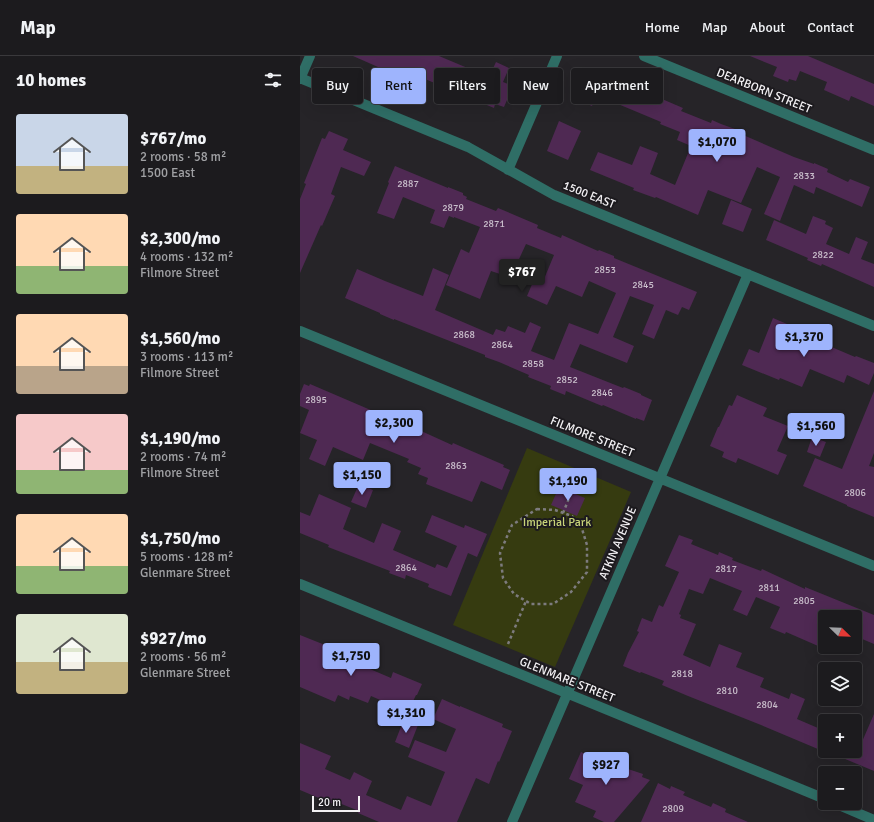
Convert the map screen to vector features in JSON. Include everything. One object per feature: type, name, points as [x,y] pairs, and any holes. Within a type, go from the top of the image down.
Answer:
[{"type":"street","points":[[300,78],[310,56]]},
{"type":"street","points":[[508,170],[557,56]]},
{"type":"street","name":"DEARBORN STREET","points":[[644,56],[874,150]]},
{"type":"street","name":"1500 EAST","points":[[300,78],[468,147],[554,195],[874,326]]},
{"type":"street","name":"ATKIN AVENUE","points":[[512,822],[748,274]]},
{"type":"street","name":"FILMORE STREET","points":[[300,332],[874,566]]},
{"type":"street","name":"GLENMARE STREET","points":[[300,584],[818,797]]},
{"type":"street","points":[[850,810],[874,820]]},
{"type":"path","points":[[563,513],[581,469]]},
{"type":"path","points":[[537,509],[555,510],[572,516],[582,529],[587,545],[587,572],[571,592],[554,604],[531,604],[526,601],[514,594],[503,578],[500,553],[512,524],[537,509]]},
{"type":"path","points":[[508,644],[526,601]]},
{"type":"green space","name":"Imperial Park","points":[[527,448],[631,492],[555,667],[453,625]]},
{"type":"building","points":[[353,56],[439,56],[468,68],[434,68],[434,83],[426,79],[426,68],[380,68]]},
{"type":"building","points":[[750,56],[808,56],[874,84],[874,106],[851,96],[849,101],[824,90],[827,82],[800,71],[796,81],[789,79],[788,82],[773,76],[777,67]]},
{"type":"building","points":[[496,62],[509,68],[503,82],[508,84],[508,98],[504,107],[495,104],[500,104],[500,68],[493,68]]},
{"type":"building","points":[[663,99],[683,108],[681,111],[711,123],[712,120],[735,129],[734,131],[794,157],[828,169],[827,172],[848,182],[850,179],[870,187],[862,207],[816,187],[814,194],[794,185],[780,221],[764,214],[780,177],[757,167],[741,203],[708,190],[698,215],[656,197],[655,198],[633,190],[634,188],[590,170],[598,152],[632,165],[640,146],[658,153],[650,174],[675,185],[691,146],[677,140],[680,132],[660,124],[661,122],[618,104],[663,104]]},
{"type":"building","points":[[484,104],[495,104],[494,108]]},
{"type":"building","points":[[559,121],[581,131],[568,160],[547,151]]},
{"type":"building","points":[[329,131],[348,139],[343,150],[371,162],[364,176],[341,167],[331,194],[335,196],[300,273],[300,199],[306,184],[304,183],[322,138],[325,139]]},
{"type":"building","points":[[395,166],[463,193],[463,195],[467,197],[466,199],[496,211],[498,208],[538,225],[537,228],[561,238],[562,235],[697,292],[689,310],[682,307],[678,315],[666,310],[654,339],[642,334],[654,305],[630,296],[613,337],[634,346],[627,363],[580,344],[570,367],[623,388],[624,387],[652,400],[644,421],[566,391],[565,395],[550,389],[551,386],[528,377],[529,375],[485,357],[485,355],[394,320],[345,298],[357,269],[423,296],[433,268],[449,275],[435,310],[493,335],[496,329],[505,332],[508,326],[525,333],[530,322],[541,327],[531,351],[554,360],[569,323],[598,334],[616,293],[589,281],[582,297],[556,286],[547,305],[527,296],[536,275],[544,279],[554,255],[526,244],[514,270],[507,267],[505,270],[502,269],[500,274],[491,271],[480,299],[446,285],[461,249],[469,253],[480,227],[449,216],[444,228],[430,223],[435,210],[403,197],[394,219],[377,213]]},
{"type":"building","points":[[731,200],[752,209],[743,232],[722,224]]},
{"type":"building","points":[[813,216],[826,221],[825,224],[833,228],[826,244],[849,254],[856,237],[868,242],[861,259],[874,264],[874,287],[822,264],[821,266],[807,260],[808,258],[766,240],[774,220],[806,234]]},
{"type":"building","points":[[773,318],[787,324],[785,327],[855,357],[856,356],[874,363],[874,373],[869,385],[847,375],[844,383],[810,369],[802,387],[780,378],[779,380],[742,365],[749,349],[759,353]]},
{"type":"building","points":[[304,384],[309,386],[310,384],[394,421],[418,431],[419,430],[452,445],[453,443],[504,465],[503,467],[510,470],[502,490],[481,481],[472,502],[426,484],[428,478],[418,474],[421,468],[407,462],[409,459],[370,443],[363,460],[333,447],[325,466],[309,459],[317,440],[300,433],[309,410],[300,406],[300,394]]},
{"type":"building","points":[[874,391],[874,453],[869,466],[874,467],[874,517],[803,486],[815,458],[842,469]]},
{"type":"building","points":[[737,395],[767,408],[763,416],[788,426],[777,451],[787,455],[778,475],[738,458],[736,463],[722,457],[724,452],[710,446],[729,405],[732,406]]},
{"type":"building","points":[[812,437],[826,442],[820,457],[807,452]]},
{"type":"building","points":[[359,484],[373,490],[366,508],[351,502]]},
{"type":"building","points":[[559,487],[585,498],[577,516],[551,505]]},
{"type":"building","points":[[319,494],[351,508],[343,529],[374,543],[382,523],[401,531],[393,550],[435,568],[437,564],[447,568],[457,546],[425,532],[432,515],[464,528],[465,525],[487,534],[477,557],[468,553],[451,596],[428,587],[429,584],[406,575],[405,579],[389,573],[390,571],[328,547],[329,545],[300,533],[300,512],[310,516]]},
{"type":"building","points":[[679,535],[693,540],[691,544],[718,555],[719,552],[733,558],[732,560],[761,571],[762,569],[805,589],[805,587],[862,610],[818,610],[818,646],[786,632],[785,634],[770,628],[780,607],[756,597],[747,616],[733,610],[742,591],[710,578],[703,594],[689,589],[679,614],[681,615],[680,618],[696,624],[683,655],[710,667],[719,644],[742,653],[736,667],[764,678],[760,687],[789,699],[791,693],[805,699],[797,719],[818,728],[818,749],[662,685],[664,681],[623,666],[639,632],[637,631],[642,618],[652,622],[659,605],[663,607],[679,572],[665,566]]},
{"type":"building","points":[[862,610],[874,615],[874,644],[862,639]]},
{"type":"building","points":[[300,635],[365,661],[363,666],[391,678],[393,672],[422,684],[408,712],[371,696],[368,703],[350,696],[349,700],[338,695],[335,702],[300,687]]},
{"type":"building","points":[[442,699],[503,724],[502,727],[512,731],[489,784],[476,778],[457,822],[379,822],[358,813],[359,811],[334,801],[333,804],[300,790],[300,743],[331,756],[325,769],[350,780],[354,772],[372,781],[366,795],[401,810],[407,796],[431,806],[445,772],[408,757],[415,740],[446,752],[456,729],[433,719]]},
{"type":"building","points":[[874,714],[874,771],[843,758],[862,758],[862,742]]},
{"type":"building","points":[[404,719],[418,725],[409,748],[395,742]]},
{"type":"building","points":[[581,752],[590,756],[591,754],[643,774],[642,777],[650,780],[614,822],[604,822],[593,817],[596,811],[575,802],[583,785],[569,779]]},
{"type":"building","points":[[658,783],[670,789],[671,786],[685,792],[683,795],[711,807],[713,803],[726,809],[725,812],[748,822],[641,822]]}]
